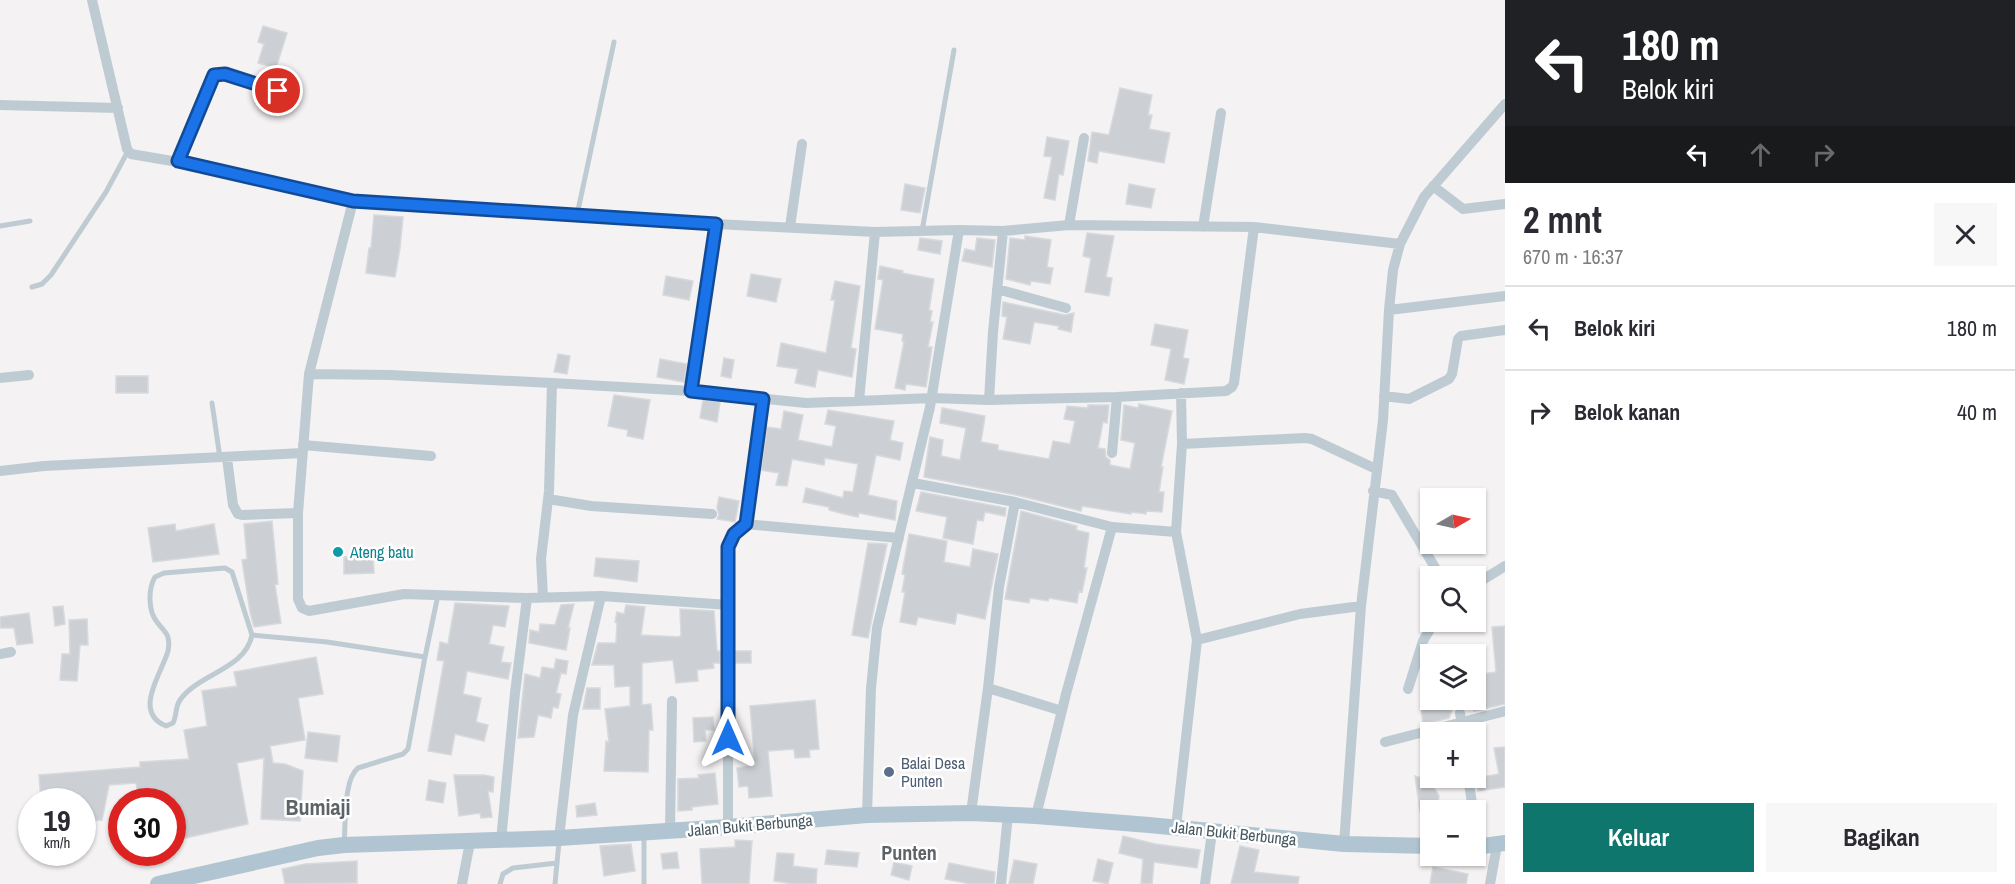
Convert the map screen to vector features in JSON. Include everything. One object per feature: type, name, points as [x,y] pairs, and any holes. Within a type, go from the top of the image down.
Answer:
[{"type":"main road","name":"Jalan Bukit Berbunga","points":[[158,884],[318,848],[344,845],[560,838],[867,815],[972,813],[1036,816],[1344,844],[1420,846]]},
{"type":"main road","points":[[1486,846],[1501,844]]},
{"type":"street","points":[[92,0],[128,151],[131,154],[178,161],[353,201],[875,232],[1004,231],[1069,225],[1254,227],[1400,244]]},
{"type":"street","points":[[1344,844],[1360,606],[1383,420],[1393,270],[1400,244],[1424,197],[1505,104]]},
{"type":"street","points":[[0,105],[118,108]]},
{"type":"street","points":[[1203,226],[1221,113]]},
{"type":"street","points":[[1069,225],[1084,138]]},
{"type":"street","points":[[790,227],[802,144]]},
{"type":"street","points":[[1433,186],[1463,209],[1505,204]]},
{"type":"street","points":[[353,201],[309,374],[298,513],[298,599],[300,606],[309,611],[397,595],[527,598],[601,596],[729,605]]},
{"type":"street","points":[[691,391],[716,224]]},
{"type":"street","points":[[309,374],[390,375],[691,391],[806,403],[932,398],[989,400],[1117,397],[1226,391],[1234,385],[1254,227]]},
{"type":"street","points":[[867,815],[871,688],[877,628],[932,398],[958,230]]},
{"type":"street","points":[[989,400],[997,289],[1004,231]]},
{"type":"street","points":[[859,401],[875,232]]},
{"type":"street","points":[[997,289],[1066,308]]},
{"type":"street","points":[[1389,310],[1505,296]]},
{"type":"street","points":[[1384,398],[1409,399],[1425,389],[1445,382],[1452,374],[1458,339],[1461,336],[1505,330]]},
{"type":"street","points":[[0,378],[29,375]]},
{"type":"street","points":[[543,597],[541,559],[548,499],[552,383]]},
{"type":"street","points":[[1176,827],[1197,640],[1176,532],[1182,444],[1181,393]]},
{"type":"street","points":[[1112,453],[1117,397]]},
{"type":"street","points":[[728,827],[728,547],[734,534],[746,524],[763,399]]},
{"type":"street","points":[[1182,444],[1305,438],[1376,469]]},
{"type":"street","points":[[0,471],[44,466],[223,458],[302,449],[431,456]]},
{"type":"street","points":[[223,458],[233,505],[238,514],[298,513]]},
{"type":"street","points":[[913,483],[1015,502],[1113,527],[1176,532]]},
{"type":"street","points":[[1373,491],[1392,495],[1434,566]]},
{"type":"street","points":[[548,499],[591,506],[712,514]]},
{"type":"street","points":[[972,813],[999,587],[1015,502]]},
{"type":"street","points":[[746,524],[899,538]]},
{"type":"street","points":[[1036,816],[1062,711],[1113,527]]},
{"type":"street","points":[[1486,578],[1505,566]]},
{"type":"street","points":[[560,838],[573,715],[601,596]]},
{"type":"street","points":[[501,841],[515,693],[527,598]]},
{"type":"street","points":[[1197,640],[1300,614],[1360,606]]},
{"type":"street","points":[[1408,689],[1423,641],[1428,632]]},
{"type":"street","points":[[988,688],[1062,711]]},
{"type":"street","points":[[670,831],[672,701]]},
{"type":"street","points":[[1466,722],[1505,711]]},
{"type":"street","points":[[1385,742],[1420,733]]},
{"type":"street","points":[[1000,884],[1008,815]]},
{"type":"street","points":[[1205,884],[1212,832]]},
{"type":"street","points":[[462,884],[470,842]]},
{"type":"street","points":[[1490,884],[1501,844]]},
{"type":"lane","points":[[577,215],[614,42]]},
{"type":"lane","points":[[922,231],[954,50]]},
{"type":"lane","points":[[178,161],[214,75],[225,74],[278,91]]},
{"type":"lane","points":[[32,287],[42,284],[51,275],[106,192],[128,151]]},
{"type":"lane","points":[[0,226],[30,221]]},
{"type":"lane","points":[[212,403],[223,458]]},
{"type":"lane","points":[[220,568],[232,572],[252,634],[250,645],[241,656],[194,685],[180,700],[173,723],[166,726],[158,722],[152,712],[151,693],[169,641],[167,633],[155,620],[152,611],[150,590],[154,577],[164,573],[220,568]]},
{"type":"lane","points":[[344,845],[351,777],[358,768],[407,751],[438,596]]},
{"type":"lane","points":[[252,634],[327,642],[425,657]]},
{"type":"lane","points":[[644,833],[645,884]]},
{"type":"lane","points":[[555,884],[560,838]]},
{"type":"lane","points":[[500,884],[503,874],[513,868],[557,863]]},
{"type":"building","points":[[263,26],[287,33],[276,68],[258,63],[264,44],[258,42]]},
{"type":"building","points":[[1120,88],[1152,95],[1148,115],[1152,115],[1149,129],[1170,133],[1164,163],[1099,151],[1097,163],[1088,161],[1092,132],[1109,135]]},
{"type":"building","points":[[1047,137],[1069,141],[1063,175],[1059,174],[1055,200],[1044,198],[1052,157],[1044,156]]},
{"type":"building","points":[[905,184],[925,188],[920,213],[901,210]]},
{"type":"building","points":[[1129,184],[1155,189],[1151,208],[1126,204]]},
{"type":"building","points":[[374,215],[403,217],[395,277],[366,273]]},
{"type":"building","points":[[1087,233],[1114,236],[1106,277],[1112,278],[1109,296],[1085,292],[1091,258],[1083,256]]},
{"type":"building","points":[[1025,236],[1051,240],[1047,267],[1053,268],[1050,284],[1031,281],[1030,285],[1006,279],[1010,238],[1025,240]]},
{"type":"building","points":[[920,238],[942,241],[940,254],[918,250]]},
{"type":"building","points":[[977,238],[995,240],[992,267],[962,261],[965,249],[975,251]]},
{"type":"building","points":[[880,266],[934,279],[929,310],[932,311],[930,322],[933,322],[928,347],[932,347],[926,387],[906,384],[905,390],[895,388],[904,342],[902,341],[903,334],[875,329],[883,280],[878,279]]},
{"type":"building","points":[[751,274],[781,279],[776,302],[747,296]]},
{"type":"building","points":[[666,276],[693,281],[689,300],[663,295]]},
{"type":"building","points":[[835,281],[860,286],[851,348],[856,349],[852,377],[818,370],[815,387],[795,383],[798,369],[777,366],[781,343],[826,353],[835,300],[831,300]]},
{"type":"building","points":[[1003,302],[1065,315],[1074,313],[1071,332],[1058,329],[1059,326],[1034,322],[1030,344],[1003,339],[1007,317],[1002,316]]},
{"type":"building","points":[[1155,324],[1188,330],[1183,358],[1189,359],[1184,384],[1165,380],[1171,349],[1151,345]]},
{"type":"building","points":[[558,354],[570,356],[567,374],[554,372]]},
{"type":"building","points":[[724,358],[734,360],[731,378],[721,376]]},
{"type":"building","points":[[660,359],[687,364],[684,382],[657,377]]},
{"type":"building","points":[[116,376],[148,376],[148,393],[116,393]]},
{"type":"building","points":[[614,395],[650,400],[643,439],[627,436],[628,430],[608,426]]},
{"type":"building","points":[[703,400],[720,402],[717,422],[700,418]]},
{"type":"building","points":[[1139,404],[1172,411],[1161,467],[1163,467],[1159,492],[1164,492],[1162,512],[1146,511],[1146,514],[1131,512],[1131,514],[1082,506],[1081,511],[1016,495],[924,477],[930,437],[943,440],[941,456],[960,460],[966,428],[940,423],[942,408],[985,416],[981,442],[998,445],[998,450],[1049,459],[1053,441],[1070,444],[1075,421],[1064,419],[1067,406],[1088,408],[1088,405],[1109,405],[1107,423],[1103,422],[1098,448],[1105,449],[1110,465],[1130,469],[1135,443],[1121,440],[1124,405],[1138,408]]},
{"type":"building","points":[[828,410],[894,421],[890,440],[903,443],[900,460],[876,455],[868,495],[897,501],[895,520],[859,513],[858,517],[829,510],[829,507],[803,502],[806,488],[843,498],[844,491],[853,492],[858,464],[825,458],[824,465],[792,459],[787,486],[776,485],[779,473],[761,470],[767,427],[781,429],[784,411],[803,415],[798,440],[832,447],[836,426],[825,424]]},
{"type":"building","points":[[921,492],[1006,508],[1005,516],[985,512],[983,521],[977,520],[973,544],[943,538],[947,517],[916,511]]},
{"type":"building","points":[[719,497],[739,501],[735,522],[717,519]]},
{"type":"building","points":[[1021,511],[1077,526],[1076,530],[1089,533],[1084,568],[1087,568],[1077,603],[1049,598],[1048,601],[1030,598],[1029,603],[1005,599]]},
{"type":"building","points":[[272,521],[278,584],[275,585],[281,623],[254,627],[242,560],[247,559],[244,524]]},
{"type":"building","points":[[175,524],[176,531],[214,524],[219,554],[153,562],[148,528]]},
{"type":"building","points":[[909,534],[947,541],[944,562],[970,567],[973,549],[998,554],[985,619],[957,613],[955,624],[918,617],[916,625],[900,622],[905,592],[902,592],[905,575],[902,574]]},
{"type":"building","points":[[868,543],[887,544],[868,638],[852,635]]},
{"type":"building","points":[[373,556],[374,573],[344,574],[344,557]]},
{"type":"building","points":[[596,558],[639,561],[637,582],[594,576]]},
{"type":"building","points":[[455,603],[509,606],[505,627],[493,625],[489,644],[504,647],[501,662],[511,663],[508,679],[467,671],[463,694],[481,698],[476,722],[488,725],[484,741],[455,734],[451,755],[428,751],[444,661],[437,660],[440,642],[448,644]]},
{"type":"building","points":[[574,604],[566,650],[529,643],[530,630],[539,632],[540,624],[555,625],[561,605]]},
{"type":"building","points":[[626,605],[645,607],[641,635],[679,637],[681,635],[680,609],[714,611],[717,651],[720,651],[720,663],[713,663],[714,668],[697,670],[698,681],[676,683],[673,660],[642,663],[642,705],[651,704],[653,730],[649,730],[648,772],[604,771],[606,741],[609,742],[605,709],[630,706],[630,686],[615,687],[614,665],[592,665],[598,643],[616,643],[617,612],[624,614]]},
{"type":"building","points":[[63,606],[65,624],[55,626],[53,607]]},
{"type":"building","points":[[29,613],[33,643],[17,645],[14,628],[0,628],[0,617]]},
{"type":"building","points":[[87,619],[88,645],[80,645],[77,681],[60,680],[62,654],[70,654],[69,620]]},
{"type":"building","points":[[1505,626],[1505,704],[1486,708],[1486,674],[1496,672],[1492,627]]},
{"type":"building","points":[[735,651],[751,651],[751,663],[735,663]]},
{"type":"building","points":[[316,657],[323,694],[298,698],[305,740],[270,746],[273,763],[285,764],[303,771],[300,821],[261,819],[264,758],[237,763],[248,824],[186,838],[186,788],[137,788],[136,783],[109,785],[102,820],[96,821],[96,788],[40,788],[39,775],[140,767],[140,762],[189,759],[184,730],[207,726],[202,691],[237,686],[234,672]]},
{"type":"building","points":[[556,659],[568,661],[566,674],[561,673],[556,693],[561,694],[558,708],[553,707],[551,718],[538,715],[534,737],[518,738],[525,674],[540,678],[542,667],[554,669]]},
{"type":"building","points":[[587,688],[600,688],[600,709],[583,709]]},
{"type":"building","points":[[815,700],[819,749],[809,750],[810,757],[795,758],[794,749],[768,751],[772,796],[749,798],[748,786],[739,787],[737,768],[755,765],[750,706]]},
{"type":"building","points":[[1421,710],[1452,710],[1449,718],[1423,722]]},
{"type":"building","points":[[713,717],[714,730],[705,730],[706,741],[694,742],[693,718]]},
{"type":"building","points":[[308,732],[340,736],[337,762],[305,758]]},
{"type":"building","points":[[1505,747],[1505,787],[1478,791],[1478,788],[1486,788],[1486,776],[1499,774],[1494,748]]},
{"type":"building","points":[[715,773],[718,804],[678,811],[678,779],[699,778],[698,775]]},
{"type":"building","points":[[454,775],[494,777],[493,792],[488,791],[492,817],[481,818],[480,813],[459,816]]},
{"type":"building","points":[[1415,776],[1420,778],[1420,788],[1434,788],[1439,796],[1438,800],[1420,800],[1420,811]]},
{"type":"building","points":[[429,780],[446,783],[443,803],[426,800]]},
{"type":"building","points":[[595,803],[597,815],[577,817],[576,806]]},
{"type":"building","points":[[1123,836],[1155,844],[1200,850],[1197,868],[1154,862],[1152,884],[1141,884],[1143,859],[1119,853]]},
{"type":"building","points":[[735,840],[752,841],[749,884],[702,884],[700,849],[735,847]]},
{"type":"building","points":[[631,844],[635,871],[604,876],[600,846]]},
{"type":"building","points":[[1240,846],[1259,850],[1254,872],[1299,877],[1298,884],[1231,884]]},
{"type":"building","points":[[827,850],[859,853],[857,867],[825,864]]},
{"type":"building","points":[[677,852],[679,868],[663,869],[661,854]]},
{"type":"building","points":[[777,853],[794,854],[793,866],[817,869],[816,884],[774,881]]},
{"type":"building","points":[[1098,859],[1113,863],[1108,884],[1093,881]]},
{"type":"building","points":[[1014,860],[1037,864],[1033,884],[1009,884]]},
{"type":"building","points":[[357,861],[357,883],[285,884],[282,869],[305,864]]},
{"type":"building","points":[[894,862],[912,866],[909,880],[891,875]]},
{"type":"building","points":[[949,863],[995,872],[994,884],[971,884],[945,879]]},
{"type":"building","points":[[1433,867],[1468,874],[1466,884],[1430,884]]},
{"type":"place","name":"Ateng batu","points":[[338,552]]},
{"type":"place","name":"Balai Desa Punten","points":[[889,772]]},
{"type":"district","name":"Bumiaji","points":[[318,807]]},
{"type":"district","name":"Punten","points":[[909,852]]},
{"type":"route","points":[[278,91],[225,74],[214,75],[178,161],[353,201],[716,224],[691,391],[763,399],[746,524],[734,534],[728,547],[728,738]]}]
